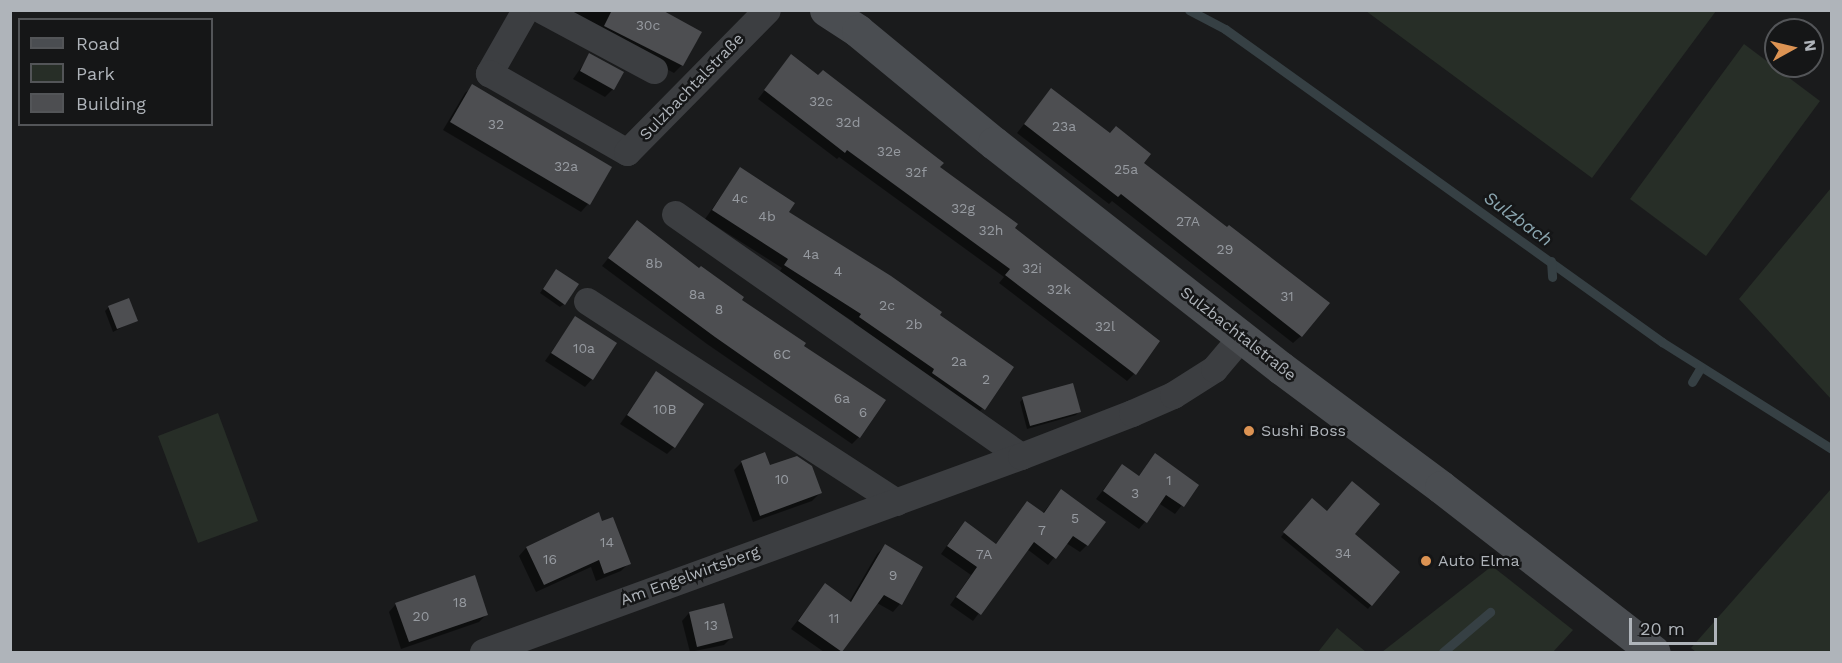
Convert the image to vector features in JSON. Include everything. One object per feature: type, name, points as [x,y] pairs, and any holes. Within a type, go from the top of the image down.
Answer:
[{"type":"main road","name":"Sulzbachtalstraße","points":[[826,10],[866,38],[994,143],[1241,336],[1654,652]]},
{"type":"street","name":"Sulzbachtalstraße","points":[[525,10],[489,73],[627,152],[767,10]]},
{"type":"street","points":[[542,10],[654,70]]},
{"type":"street","points":[[675,214],[1021,456]]},
{"type":"street","points":[[587,301],[897,502]]},
{"type":"street","name":"Am Engelwirtsberg","points":[[483,652],[1021,456],[1173,395],[1214,369],[1241,336]]},
{"type":"green space","points":[[1366,11],[1716,11],[1592,178]]},
{"type":"green space","points":[[1744,44],[1764,59],[1764,78],[1789,78],[1820,101],[1706,256],[1630,199]]},
{"type":"green space","points":[[1831,188],[1831,399],[1739,299]]},
{"type":"green space","points":[[218,413],[258,521],[198,543],[158,436]]},
{"type":"green space","points":[[1831,489],[1831,652],[1696,652],[1691,648]]},
{"type":"green space","points":[[1492,566],[1573,630],[1553,652],[1382,652]]},
{"type":"green space","points":[[1337,628],[1366,652],[1318,652]]},
{"type":"building","points":[[612,10],[662,10],[702,32],[683,66],[604,26]]},
{"type":"building","points":[[589,53],[624,72],[614,90],[580,71]]},
{"type":"building","points":[[791,54],[818,75],[823,70],[944,163],[940,167],[1018,224],[1015,228],[1160,341],[1136,375],[1005,275],[1010,269],[847,150],[845,153],[764,90]]},
{"type":"building","points":[[472,84],[612,167],[590,205],[450,122]]},
{"type":"building","points":[[1051,88],[1110,133],[1116,126],[1151,154],[1144,163],[1330,303],[1302,337],[1121,194],[1118,197],[1024,124]]},
{"type":"building","points":[[740,167],[795,203],[789,212],[891,276],[942,312],[940,315],[1014,367],[985,410],[932,373],[934,369],[859,317],[861,314],[784,265],[788,259],[712,210]]},
{"type":"building","points":[[637,220],[699,268],[701,266],[744,297],[742,300],[806,343],[804,346],[886,400],[860,438],[715,337],[608,258]]},
{"type":"building","points":[[556,269],[579,284],[565,305],[543,289]]},
{"type":"building","points":[[129,298],[138,321],[117,329],[108,306]]},
{"type":"building","points":[[575,316],[617,343],[593,380],[551,353]]},
{"type":"building","points":[[656,371],[704,404],[675,448],[627,415]]},
{"type":"building","points":[[1073,383],[1081,412],[1030,426],[1022,397]]},
{"type":"building","points":[[765,452],[770,465],[797,456],[812,466],[822,493],[760,516],[741,461]]},
{"type":"building","points":[[1155,453],[1199,485],[1184,507],[1166,495],[1147,523],[1103,491],[1122,464],[1139,476]]},
{"type":"building","points":[[1352,481],[1380,504],[1355,534],[1400,572],[1372,606],[1283,532],[1312,498],[1327,511]]},
{"type":"building","points":[[1061,489],[1106,522],[1088,546],[1073,536],[1056,559],[1034,542],[981,615],[956,597],[977,567],[947,546],[965,521],[996,544],[1027,501],[1044,513]]},
{"type":"building","points":[[599,512],[602,521],[613,517],[631,564],[604,574],[599,560],[544,585],[526,547]]},
{"type":"building","points":[[885,544],[923,567],[902,605],[884,595],[842,652],[798,621],[825,583],[851,602]]},
{"type":"building","points":[[475,575],[488,615],[409,642],[395,603]]},
{"type":"building","points":[[724,603],[733,638],[697,647],[689,612]]},
{"type":"waterway","name":"Sulzbach","points":[[1189,10],[1225,29],[1662,342],[1832,449]]},
{"type":"waterway","points":[[1551,261],[1552,277]]},
{"type":"waterway","points":[[1692,382],[1701,367]]},
{"type":"waterway","points":[[1443,652],[1490,612]]},
{"type":"place","name":"Sushi Boss","points":[[1249,431]]},
{"type":"place","name":"Auto Elma","points":[[1426,561]]}]
